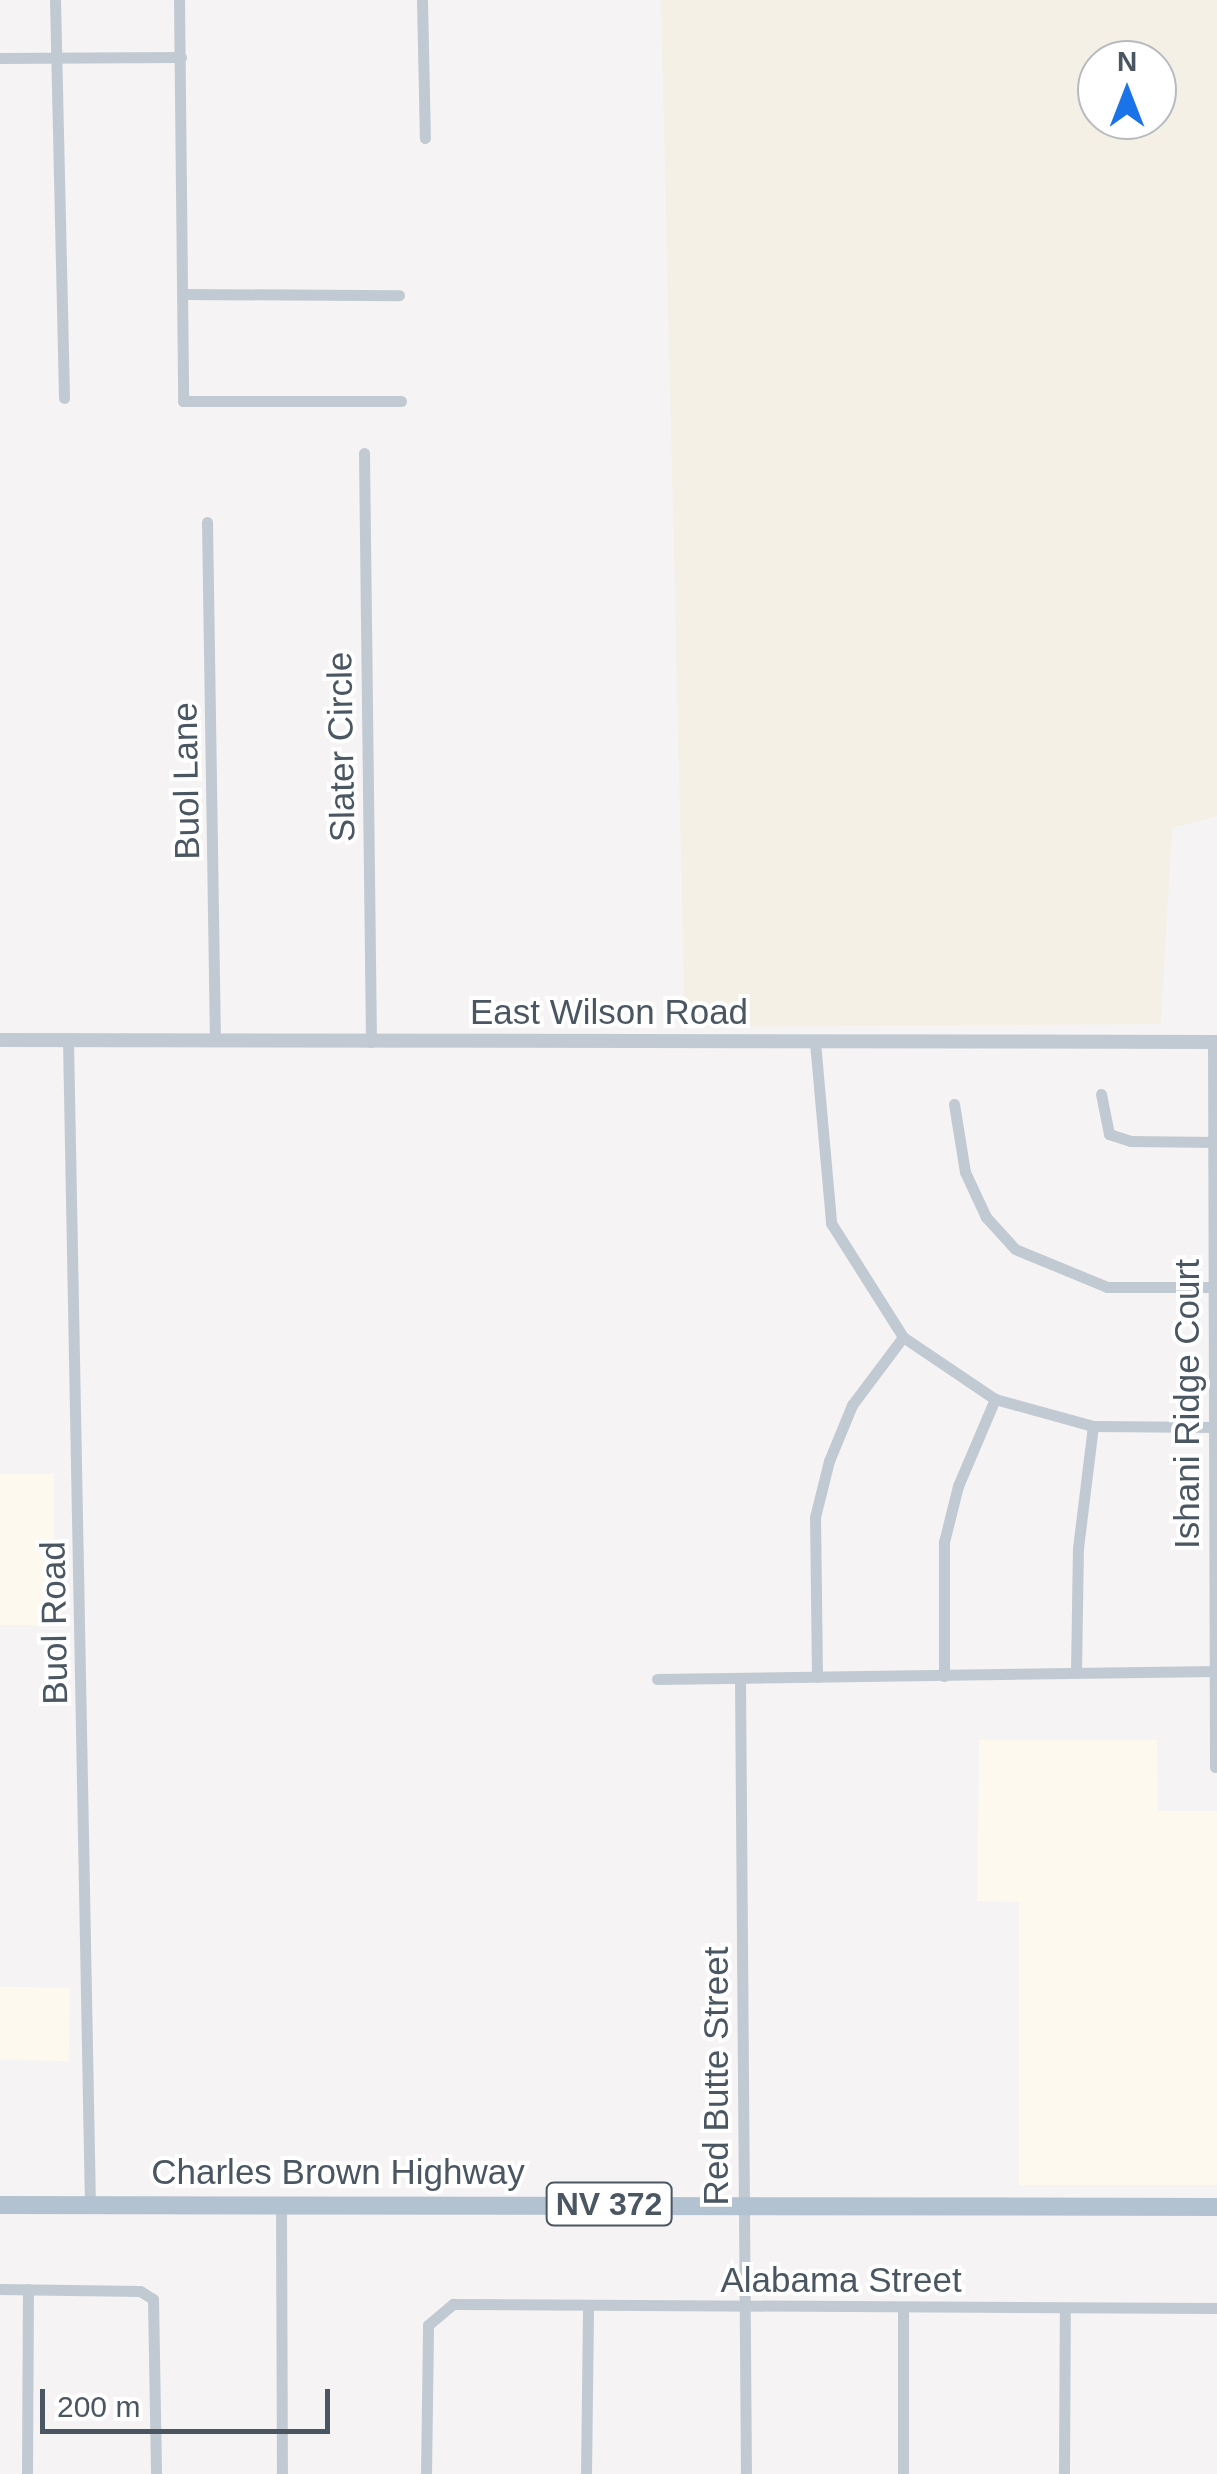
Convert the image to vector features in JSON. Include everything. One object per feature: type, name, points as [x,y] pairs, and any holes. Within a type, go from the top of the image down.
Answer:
[{"type":"main road","name":"Charles Brown Highway","points":[[0,2205],[1217,2206]]},
{"type":"street","points":[[56,0],[64,398]]},
{"type":"street","points":[[179,0],[183,401],[402,400]]},
{"type":"street","points":[[422,0],[425,138]]},
{"type":"street","points":[[0,58],[182,57]]},
{"type":"street","points":[[182,294],[399,295]]},
{"type":"street","name":"Slater Circle","points":[[364,453],[371,1042]]},
{"type":"street","name":"Buol Lane","points":[[207,522],[215,1040]]},
{"type":"street","name":"East Wilson Road","points":[[0,1040],[1215,1042]]},
{"type":"street","name":"Buol Road","points":[[68,1040],[90,2204]]},
{"type":"street","points":[[816,1042],[831,1223],[904,1336],[995,1399],[1092,1426],[1216,1427]]},
{"type":"street","name":"Ishani Ridge Court","points":[[1215,1042],[1215,1766]]},
{"type":"street","points":[[1101,1094],[1108,1134],[1130,1141],[1215,1142]]},
{"type":"street","points":[[954,1104],[966,1172],[986,1217],[1015,1249],[1106,1286],[1214,1286]]},
{"type":"street","points":[[817,1677],[815,1517],[828,1461],[852,1405],[904,1336]]},
{"type":"street","points":[[944,1676],[944,1542],[958,1486],[995,1399]]},
{"type":"street","points":[[1076,1672],[1078,1548],[1092,1426]]},
{"type":"street","points":[[657,1679],[1216,1670]]},
{"type":"street","name":"Red Butte Street","points":[[740,1679],[746,2474]]},
{"type":"street","points":[[281,2204],[282,2474]]},
{"type":"street","points":[[0,2289],[140,2291],[153,2299],[156,2474]]},
{"type":"street","points":[[27,2474],[34,2289]]},
{"type":"street","name":"Alabama Street","points":[[426,2474],[428,2325],[440,2308],[465,2304],[1217,2308]]},
{"type":"street","points":[[586,2474],[588,2306]]},
{"type":"street","points":[[903,2308],[903,2474]]},
{"type":"street","points":[[1064,2474],[1065,2308]]},
{"type":"shaded area","points":[[0,1474],[54,1474],[54,1625],[0,1625]]},
{"type":"shaded area","points":[[979,1740],[1157,1740],[1158,1811],[1217,1811],[1217,2185],[1019,2185],[1019,1902],[977,1901]]},
{"type":"shaded area","points":[[0,1987],[70,1988],[69,2061],[0,2060]]},
{"type":"sand","points":[[661,0],[1217,0],[1217,816],[1172,828],[1161,1024],[685,1027]]}]
